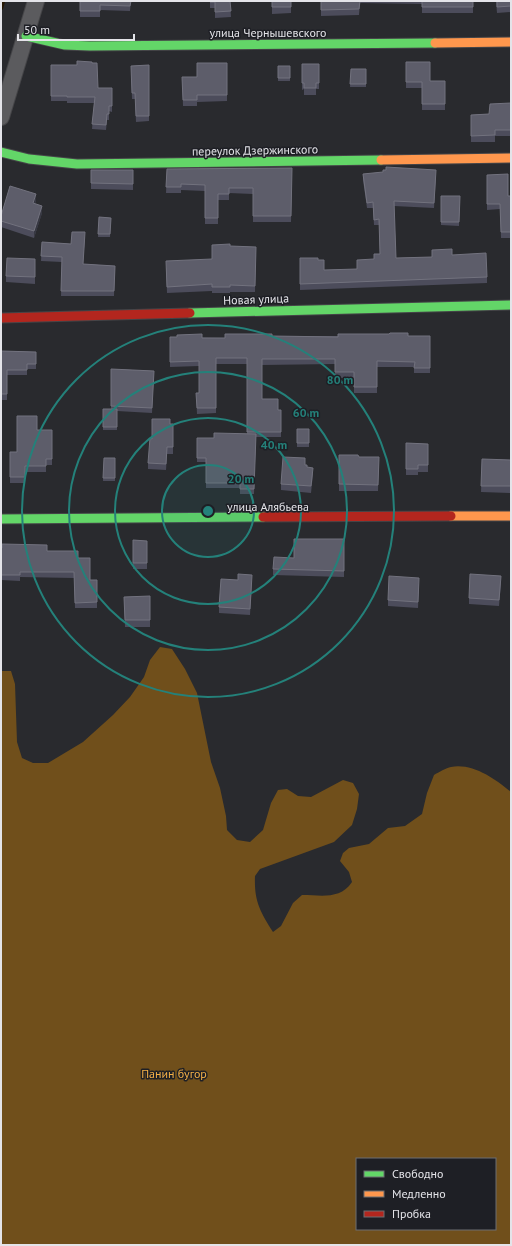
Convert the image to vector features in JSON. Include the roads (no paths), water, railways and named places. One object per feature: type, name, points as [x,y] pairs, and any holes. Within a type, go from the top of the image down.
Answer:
[{"type":"street","points":[[1,118],[36,1]]},
{"type":"street","name":"улица Чернышевского","points":[[26,36],[65,45],[90,46],[511,42]]},
{"type":"street","name":"переулок Дзержинского","points":[[1,152],[14,157],[31,160],[77,164],[511,158]]},
{"type":"street","name":"Новая улица","points":[[1,318],[511,305]]},
{"type":"street","name":"улица Алябьева","points":[[1,519],[511,516]]},
{"type":"waterway","points":[[1,8],[3,1]]},
{"type":"park label","name":"Панин бугор","points":[[174,1073]]}]
